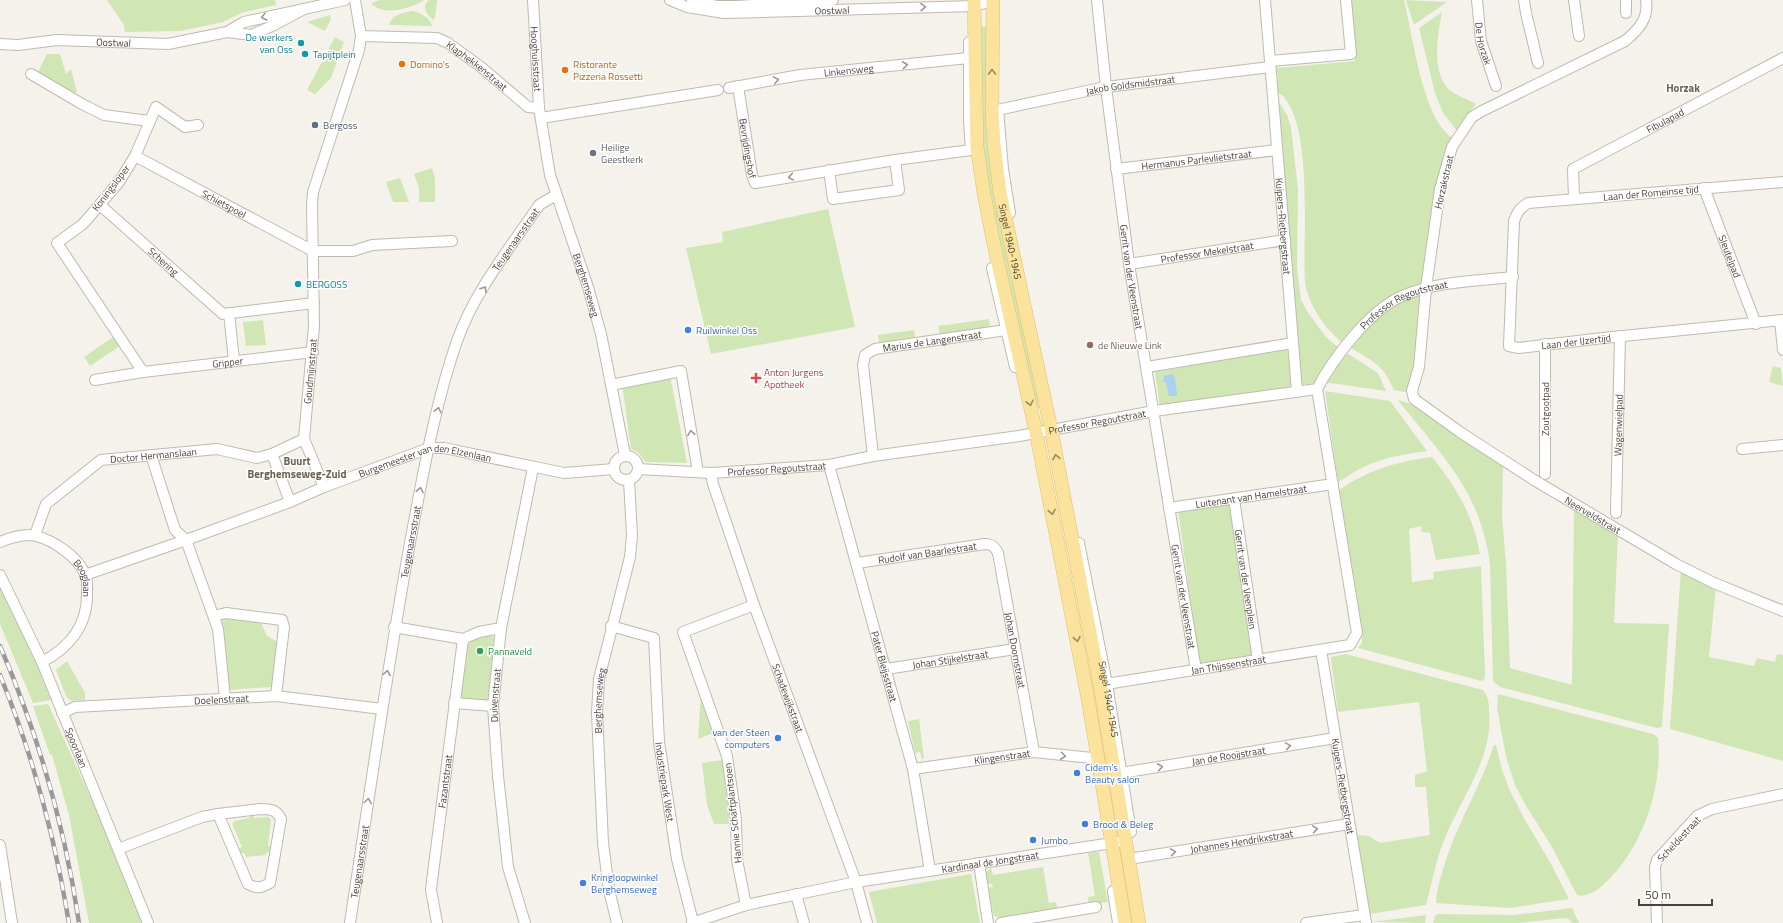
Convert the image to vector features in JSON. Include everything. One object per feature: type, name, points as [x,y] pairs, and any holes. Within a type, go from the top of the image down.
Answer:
[{"type":"main road","name":"Singel 1940-1945","points":[[992,0],[995,110],[994,145],[1000,192],[1054,429],[1060,479],[1103,684],[1115,842],[1125,923]]},
{"type":"main road","name":"Singel 1940-1945","points":[[974,8],[977,147],[994,245],[1036,432],[1115,842],[1139,923]]},
{"type":"street","name":"Oostwal","points":[[227,32],[244,22],[345,0]]},
{"type":"street","points":[[355,0],[361,36]]},
{"type":"street","name":"Hooghuisstraat","points":[[533,0],[539,108],[541,118]]},
{"type":"street","name":"Oostwal","points":[[670,0],[687,7],[708,12],[724,13],[974,8],[992,0]]},
{"type":"street","name":"Oostwal","points":[[692,0],[717,6],[737,6],[833,0]]},
{"type":"street","name":"Gerrit van der Veenstraat","points":[[1097,0],[1106,87],[1128,264],[1147,366],[1196,670]]},
{"type":"street","name":"Kuipers-Rietbergstraat","points":[[1265,0],[1297,391]]},
{"type":"street","points":[[1270,64],[1350,54],[1346,0]]},
{"type":"street","name":"De Horzak","points":[[1477,0],[1481,41],[1496,86]]},
{"type":"street","points":[[1524,0],[1538,63]]},
{"type":"street","points":[[1574,0],[1579,36]]},
{"type":"street","points":[[1626,0],[1626,13]]},
{"type":"street","name":"Horzakstraat","points":[[1414,399],[1412,391],[1419,367],[1426,288],[1440,189],[1452,147],[1463,128],[1472,118],[1482,111],[1625,41],[1640,29],[1644,18],[1646,0]]},
{"type":"street","name":"Singel 1940-1945","points":[[974,8],[969,24],[969,121],[971,150],[979,200],[1006,330],[1016,371],[1025,382]]},
{"type":"street","name":"Oostwal","points":[[0,44],[18,44],[57,40],[168,44],[227,32],[251,35],[302,10]]},
{"type":"street","name":"Klaphekkenstraat","points":[[361,36],[437,38],[448,42],[481,67],[528,107],[539,108]]},
{"type":"street","name":"Goudmijnstraat","points":[[324,487],[304,439],[313,352],[313,192],[359,50],[361,36]]},
{"type":"street","name":"Linkensweg","points":[[541,118],[800,75],[969,58]]},
{"type":"street","name":"Fibulapad","points":[[1574,199],[1573,170],[1783,58]]},
{"type":"street","name":"Jakob Goldsmidstraat","points":[[995,110],[1106,87],[1270,64]]},
{"type":"street","points":[[31,74],[104,115],[149,121]]},
{"type":"street","name":"Bevrijdingshof","points":[[728,88],[755,183],[829,170],[971,150]]},
{"type":"street","name":"Koningsloper","points":[[143,372],[57,243],[84,224],[119,182],[135,156],[156,107],[185,127],[198,125]]},
{"type":"street","name":"Berghemseweg","points":[[541,118],[550,175],[588,287],[601,334],[625,455]]},
{"type":"street","name":"Hermanus Parlevlietstraat","points":[[1116,169],[1277,150]]},
{"type":"street","name":"Schietspoel","points":[[135,156],[313,251]]},
{"type":"street","points":[[829,170],[833,199],[899,190],[895,160]]},
{"type":"street","name":"Laan der Romeinse tijd","points":[[1520,208],[1528,203],[1536,202],[1783,182]]},
{"type":"street","name":"Sleutelpad","points":[[1704,188],[1756,324]]},
{"type":"street","name":"Teugenaarsstraat","points":[[350,923],[394,628],[428,448],[457,340],[471,310],[539,205],[556,195]]},
{"type":"street","name":"Schering","points":[[100,205],[222,314],[229,313]]},
{"type":"street","name":"Laan der IJzertijd","points":[[1520,208],[1514,221],[1513,277],[1509,346],[1519,348],[1620,336],[1756,324],[1782,320]]},
{"type":"street","name":"Professor Mekelstraat","points":[[1128,264],[1285,240]]},
{"type":"street","points":[[313,251],[353,251],[372,245],[452,241]]},
{"type":"street","name":"Professor Regoutstraat","points":[[638,469],[711,472],[829,465],[873,456],[942,448],[1154,411],[1317,389],[1326,373],[1346,346],[1372,318],[1402,296],[1426,288],[1445,284],[1513,277]]},
{"type":"street","points":[[234,361],[229,313],[314,303]]},
{"type":"street","points":[[1782,320],[1783,350]]},
{"type":"street","name":"Marius de Langenstraat","points":[[873,456],[863,365],[865,354],[875,349],[1006,330]]},
{"type":"street","name":"Wagenwielpad","points":[[1616,513],[1620,336]]},
{"type":"street","points":[[1147,366],[1293,343]]},
{"type":"street","name":"Zoutgootpad","points":[[1545,344],[1545,474]]},
{"type":"street","name":"Gripper","points":[[95,380],[143,372],[313,352]]},
{"type":"street","points":[[611,385],[681,371],[698,472]]},
{"type":"street","points":[[1317,389],[1333,484]]},
{"type":"street","name":"Neerveldstraat","points":[[1414,399],[1460,432],[1534,480],[1676,564],[1714,583],[1783,612]]},
{"type":"street","name":"Doctor Hermanslaan","points":[[35,535],[46,504],[101,460],[217,449],[257,458],[272,454],[304,439]]},
{"type":"street","points":[[1742,450],[1783,445]]},
{"type":"street","name":"Burgemeester van den Elzenlaan","points":[[85,574],[186,540],[290,502],[324,487],[428,448],[444,448],[533,468],[564,473],[614,469]]},
{"type":"street","points":[[272,454],[290,502]]},
{"type":"street","points":[[151,455],[175,530],[186,540],[218,629],[224,698]]},
{"type":"street","points":[[625,455],[635,459],[638,469],[637,474],[629,480],[619,478],[614,469],[616,460],[625,455]]},
{"type":"street","name":"Pater Bleijsstraat","points":[[829,465],[913,769],[930,871]]},
{"type":"street","name":"Duivenstraat","points":[[525,923],[508,867],[498,776],[493,706],[501,628],[533,468]]},
{"type":"street","name":"Schadewijkstraat","points":[[711,472],[713,484],[754,606],[856,882],[867,923]]},
{"type":"street","name":"Berghemseweg","points":[[618,923],[609,890],[603,843],[597,713],[599,679],[611,626],[630,557],[632,534],[629,480]]},
{"type":"street","name":"Luitenant van Hamelstraat","points":[[1169,508],[1333,484]]},
{"type":"street","name":"Jan Thijssenstraat","points":[[1103,684],[1350,645],[1355,640],[1357,632],[1333,484]]},
{"type":"street","name":"Gerrit van der Veenplein","points":[[1234,499],[1258,660]]},
{"type":"street","points":[[0,542],[21,536],[35,535]]},
{"type":"street","name":"Booglaan","points":[[35,535],[72,556],[85,574],[87,598],[82,625],[69,642],[58,652],[42,662]]},
{"type":"street","name":"Rudolf van Baarlestraat","points":[[857,563],[985,544],[991,544],[996,548]]},
{"type":"street","name":"Johan Doornstraat","points":[[996,548],[1034,752]]},
{"type":"street","name":"Spoorlaan","points":[[0,576],[42,662],[148,923]]},
{"type":"street","name":"Hannie Schaftplantsoen","points":[[746,905],[737,860],[736,819],[728,756],[683,632],[754,606]]},
{"type":"street","points":[[214,616],[226,613],[282,620],[284,628],[276,696]]},
{"type":"street","name":"Industriepark West","points":[[611,626],[654,638],[659,742],[678,859],[692,923]]},
{"type":"street","points":[[394,628],[463,639],[479,632],[501,628]]},
{"type":"street","name":"Fazantstraat","points":[[437,923],[431,886],[463,639]]},
{"type":"street","name":"Johan Stijkelstraat","points":[[886,669],[1015,650]]},
{"type":"street","name":"Kuipers-Rietbergstraat","points":[[1321,650],[1365,919]]},
{"type":"street","name":"Singel 1940-1945","points":[[1103,684],[1121,773],[1145,923]]},
{"type":"street","name":"Doelenstraat","points":[[62,713],[75,707],[276,696],[382,709]]},
{"type":"street","points":[[454,703],[493,706]]},
{"type":"street","name":"Singel 1940-1945","points":[[1094,735],[1089,742],[1092,758],[1115,842],[1118,923]]},
{"type":"street","name":"Jan de Rooijstraat","points":[[1121,773],[1335,738]]},
{"type":"street","name":"Klingenstraat","points":[[913,769],[1034,752],[1092,758]]},
{"type":"street","name":"Scheldestraat","points":[[1657,923],[1655,867],[1657,860],[1697,816],[1712,808],[1783,794]]},
{"type":"street","points":[[118,849],[202,817],[218,814],[260,809],[272,810],[278,812],[280,819],[270,883],[262,887],[254,887],[248,884],[218,814]]},
{"type":"street","name":"Johannes Hendrikxstraat","points":[[1135,858],[1349,824]]},
{"type":"street","name":"Kardinaal de Jongstraat","points":[[796,894],[856,882],[1115,842]]},
{"type":"street","points":[[0,845],[12,923]]},
{"type":"street","points":[[979,863],[988,923]]},
{"type":"street","points":[[692,923],[746,905],[796,894],[804,923]]},
{"type":"street","points":[[1001,923],[1096,907]]},
{"type":"street","points":[[1306,923],[1365,919]]},
{"type":"green space","points":[[107,0],[275,0],[276,5],[241,13],[223,22],[181,31],[125,32],[124,25]]},
{"type":"green space","points":[[380,0],[424,0],[404,9],[389,11],[382,10],[371,3]]},
{"type":"green space","points":[[429,0],[437,0],[435,18],[433,20],[425,10],[425,6]]},
{"type":"green space","points":[[1351,0],[1404,0],[1418,67],[1428,101],[1442,128],[1455,141],[1449,167],[1411,391],[1405,392],[1394,390],[1380,367],[1346,345],[1332,333],[1319,317],[1310,299],[1305,282],[1305,210],[1302,152],[1297,126],[1290,106],[1278,92],[1277,68],[1355,61]]},
{"type":"green space","points":[[1406,0],[1447,2],[1415,24],[1413,23]]},
{"type":"green space","points":[[412,11],[425,16],[432,26],[389,25],[390,21],[395,16]]},
{"type":"green space","points":[[1442,12],[1437,54],[1440,75],[1444,84],[1451,91],[1476,104],[1467,115],[1458,132],[1443,113],[1435,93],[1419,28]]},
{"type":"green space","points":[[330,15],[331,19],[325,31],[307,22]]},
{"type":"green space","points":[[979,26],[986,27],[986,111],[1043,407],[1035,409],[981,159]]},
{"type":"green space","points":[[335,37],[344,42],[331,78],[315,94],[307,90]]},
{"type":"green space","points":[[47,54],[60,54],[66,74],[71,69],[77,92],[70,94],[37,74]]},
{"type":"green space","points":[[1279,102],[1287,115],[1291,127],[1298,190],[1297,267],[1301,300],[1309,314],[1326,337],[1339,348],[1378,373],[1386,391],[1330,383],[1301,384]]},
{"type":"green space","points":[[432,168],[435,179],[435,202],[419,202],[419,188],[414,174]]},
{"type":"green space","points":[[400,178],[409,202],[393,202],[386,182]]},
{"type":"green space","points":[[828,209],[855,327],[711,354],[686,248],[723,242],[722,232]]},
{"type":"green space","points":[[989,319],[990,327],[940,334],[938,326]]},
{"type":"green space","points":[[263,320],[266,345],[246,346],[243,322]]},
{"type":"green space","points":[[914,330],[915,338],[879,343],[878,335]]},
{"type":"green space","points":[[113,337],[120,346],[90,366],[84,357]]},
{"type":"green space","points":[[1285,349],[1288,351],[1291,384],[1289,388],[1160,408],[1155,372]]},
{"type":"green space","points":[[1773,366],[1781,368],[1783,386],[1769,382]]},
{"type":"green space","points":[[670,375],[687,463],[645,462],[639,453],[631,449],[622,384]]},
{"type":"green space","points":[[1325,391],[1390,401],[1427,451],[1381,460],[1359,469],[1338,482]]},
{"type":"green space","points":[[1398,400],[1422,410],[1503,465],[1502,516],[1506,563],[1510,668],[1572,685],[1574,510],[1618,536],[1614,623],[1669,624],[1662,727],[1657,728],[1500,687],[1493,681],[1490,564],[1486,540],[1478,516],[1463,485],[1453,470]]},
{"type":"green space","points":[[1432,457],[1463,502],[1473,527],[1480,554],[1436,560],[1430,533],[1422,532],[1421,526],[1409,529],[1412,582],[1434,579],[1433,572],[1481,566],[1485,675],[1484,680],[1481,681],[1358,648],[1362,643],[1362,637],[1339,490],[1362,477],[1395,464]]},
{"type":"green space","points":[[1231,502],[1254,656],[1199,664],[1178,509]]},
{"type":"green space","points":[[1681,569],[1716,587],[1709,657],[1754,666],[1757,658],[1775,662],[1777,654],[1783,655],[1783,761],[1670,729]]},
{"type":"green space","points":[[0,584],[25,636],[51,700],[33,703],[0,624]]},
{"type":"green space","points":[[224,618],[261,623],[267,636],[278,642],[272,687],[228,690],[221,623]]},
{"type":"green space","points":[[490,634],[494,639],[488,701],[460,700],[466,647],[473,639]]},
{"type":"green space","points":[[1346,654],[1483,690],[1488,699],[1489,727],[1487,744],[1475,776],[1442,846],[1426,905],[1370,914],[1357,835],[1369,836],[1380,843],[1430,835],[1426,787],[1415,787],[1415,775],[1427,771],[1419,702],[1338,712],[1331,657]]},
{"type":"green space","points":[[67,661],[85,693],[85,700],[71,701],[66,696],[56,670]]},
{"type":"green space","points":[[701,693],[716,732],[698,739]]},
{"type":"green space","points":[[1498,694],[1653,734],[1658,738],[1659,757],[1657,777],[1647,817],[1639,836],[1629,854],[1617,870],[1592,893],[1580,896],[1577,895],[1552,847],[1526,806],[1515,785],[1507,760],[1502,735],[1497,708]]},
{"type":"green space","points":[[48,704],[98,814],[143,923],[89,923],[69,815],[52,755],[50,755],[33,706]]},
{"type":"green space","points":[[919,719],[924,759],[922,759],[920,752],[915,753],[908,721]]},
{"type":"green space","points":[[1494,745],[1496,745],[1502,770],[1509,789],[1569,899],[1510,908],[1436,903],[1438,888],[1447,856],[1482,777]]},
{"type":"green space","points":[[723,760],[729,796],[729,824],[714,824],[707,805],[702,763]]},
{"type":"green space","points":[[253,813],[254,818],[269,817],[271,820],[268,846],[272,847],[271,852],[267,852],[266,855],[246,857],[244,853],[239,854],[237,849],[242,847],[232,824],[234,821],[249,818],[249,814]]},
{"type":"green space","points":[[1099,852],[1108,902],[1089,905],[1088,897],[1095,896],[1088,853]]},
{"type":"green space","points":[[1043,867],[1049,903],[1056,902],[1057,909],[999,919],[999,917],[994,916],[988,888],[993,887],[992,884],[988,884],[986,873],[988,870],[991,868],[993,875]]},
{"type":"green space","points":[[971,874],[980,923],[877,923],[869,892]]},
{"type":"green space","points":[[1572,908],[1579,923],[1572,923],[1569,919],[1565,918],[1516,923],[1433,923],[1435,916],[1438,914],[1514,915]]},
{"type":"green space","points":[[1426,915],[1425,923],[1372,922]]},
{"type":"water","points":[[1172,374],[1175,377],[1177,396],[1169,396],[1166,382],[1163,382],[1164,376]]},
{"type":"railway","points":[[0,646],[14,679],[38,747],[58,816],[79,923]]},
{"type":"railway","points":[[0,675],[23,736],[42,797],[57,860],[69,923]]},
{"type":"place","name":"De werkers van Oss","points":[[301,43]]},
{"type":"place","name":"Tapijtplein","points":[[305,54]]},
{"type":"place","name":"Domino's","points":[[402,64]]},
{"type":"place","name":"Ristorante Pizzeria Rossetti","points":[[565,70]]},
{"type":"place","name":"Bergoss","points":[[315,125]]},
{"type":"place","name":"Heilige Geestkerk","points":[[593,153]]},
{"type":"place","name":"BERGOSS","points":[[298,284]]},
{"type":"place","name":"Ruilwinkel Oss","points":[[688,330]]},
{"type":"place","name":"de Nieuwe Link","points":[[1090,345]]},
{"type":"place","name":"Anton Jurgens Apotheek","points":[[756,378]]},
{"type":"place","name":"Pannaveld","points":[[480,651]]},
{"type":"place","name":"van der Steen computers","points":[[778,738]]},
{"type":"place","name":"Cidem’s Beauty salon","points":[[1077,773]]},
{"type":"place","name":"Brood & Beleg","points":[[1085,824]]},
{"type":"place","name":"Jumbo","points":[[1033,840]]},
{"type":"place","name":"Kringloopwinkel Berghemseweg","points":[[583,883]]},
{"type":"district","name":"Horzak","points":[[1683,88]]},
{"type":"district","name":"Buurt Berghemseweg-Zuid","points":[[297,467]]}]
